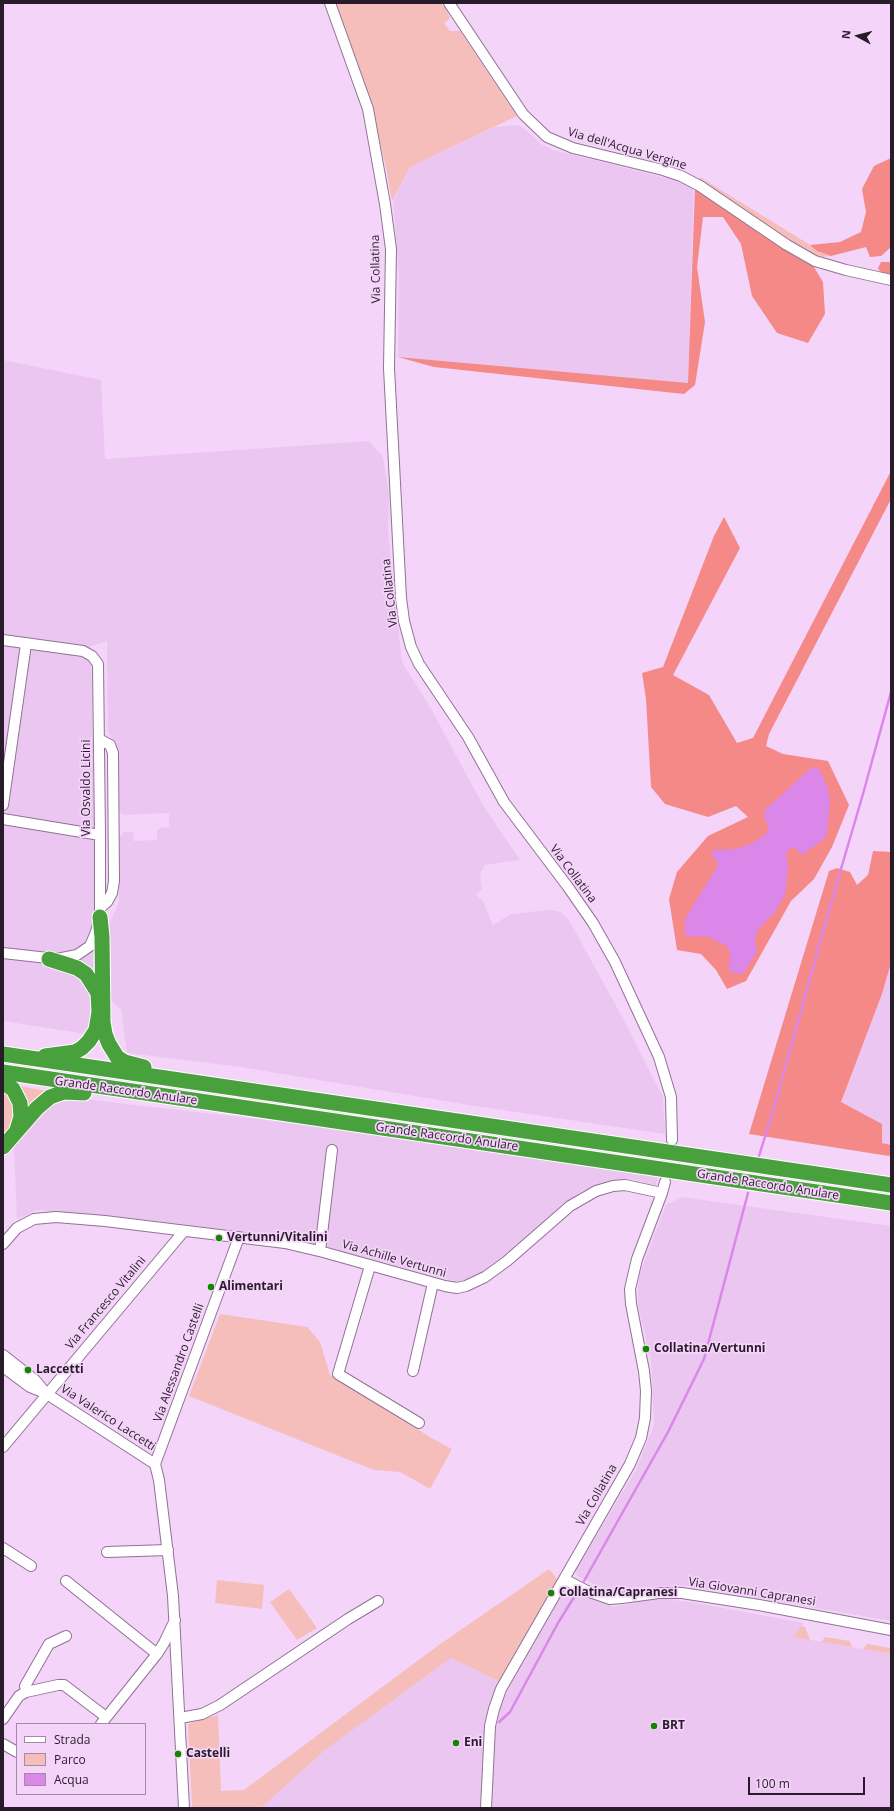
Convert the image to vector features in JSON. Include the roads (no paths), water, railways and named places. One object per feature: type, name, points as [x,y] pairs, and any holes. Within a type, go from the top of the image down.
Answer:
[{"type":"highway","points":[[100,913],[102,937],[103,1022],[109,1044],[117,1057],[125,1062],[138,1066],[159,1070],[217,1086]]},
{"type":"highway","points":[[3,1054],[42,1056],[75,1052],[85,1045],[93,1035],[98,1025],[98,997],[94,986],[86,974],[77,968],[49,959]]},
{"type":"highway","name":"Grande Raccordo Anulare","points":[[3,1054],[891,1185]]},
{"type":"highway","name":"Grande Raccordo Anulare","points":[[3,1072],[889,1204]]},
{"type":"highway","points":[[3,1084],[13,1090],[20,1103],[21,1117],[16,1132]]},
{"type":"highway","points":[[3,1147],[41,1104],[50,1097],[61,1092],[165,1097]]},
{"type":"street","name":"Via Collatina","points":[[330,3],[368,109],[385,204],[391,250],[389,368],[401,598],[404,621],[411,647],[419,664],[468,737],[504,802],[593,923],[615,962],[659,1057],[671,1097],[672,1140]]},
{"type":"street","name":"Via dell'Acqua Vergine","points":[[449,3],[523,114],[547,137],[573,148],[663,170],[681,176],[706,190],[787,245],[815,261],[846,270],[891,280]]},
{"type":"street","points":[[3,640],[26,644],[3,805]]},
{"type":"street","name":"Via Osvaldo Licini","points":[[26,644],[83,651],[96,660],[99,670],[100,913]]},
{"type":"street","points":[[3,953],[49,959],[74,957],[85,951],[94,940],[100,913],[108,902],[112,893],[114,881],[113,753],[110,745],[100,739]]},
{"type":"street","points":[[3,819],[100,835]]},
{"type":"street","points":[[320,1251],[332,1150]]},
{"type":"street","name":"Via Collatina","points":[[486,1808],[489,1734],[491,1718],[497,1698],[511,1670],[630,1464],[643,1433],[646,1410],[646,1385],[632,1314],[630,1289],[633,1272],[665,1182]]},
{"type":"street","name":"Via Achille Vertunni","points":[[3,1244],[20,1225],[42,1217],[105,1221],[285,1243],[320,1251],[433,1283],[457,1288],[466,1286],[485,1277],[507,1261],[570,1206],[596,1191],[613,1186],[625,1185],[662,1193]]},
{"type":"street","name":"Via Francesco Vitalini","points":[[3,1447],[184,1230]]},
{"type":"street","name":"Via Alessandro Castelli","points":[[156,1464],[239,1237]]},
{"type":"street","points":[[370,1266],[338,1374],[419,1423]]},
{"type":"street","points":[[413,1371],[433,1283]]},
{"type":"street","name":"Via Valerico Laccetti","points":[[3,1355],[32,1384]]},
{"type":"street","name":"Via Valerico Laccetti","points":[[3,1367],[156,1464]]},
{"type":"street","points":[[156,1464],[168,1550],[175,1619],[184,1808]]},
{"type":"street","points":[[3,1548],[31,1566]]},
{"type":"street","points":[[107,1552],[168,1550]]},
{"type":"street","name":"Via Giovanni Capranesi","points":[[564,1579],[588,1591],[610,1598],[622,1598],[659,1593],[685,1594],[759,1605],[891,1630]]},
{"type":"street","points":[[66,1581],[157,1654]]},
{"type":"street","points":[[180,1718],[202,1714],[220,1705],[348,1619],[378,1601]]},
{"type":"street","points":[[3,1719],[19,1696],[26,1692],[64,1685],[103,1721],[157,1654],[175,1619]]},
{"type":"street","points":[[26,1692],[25,1686],[50,1644],[66,1636]]},
{"type":"street","points":[[3,1744],[16,1751]]},
{"type":"water","points":[[812,767],[820,770],[828,789],[830,805],[827,832],[824,839],[802,855],[795,848],[790,848],[786,854],[788,869],[785,894],[775,912],[757,931],[755,941],[757,952],[743,974],[734,973],[729,970],[730,952],[727,946],[706,936],[687,937],[685,933],[685,919],[717,867],[718,863],[712,856],[712,852],[715,850],[735,849],[751,844],[766,834],[769,827],[765,821],[764,811]]},
{"type":"waterway","points":[[759,1156],[891,692]]},
{"type":"waterway","points":[[584,1581],[668,1432],[704,1359],[748,1193]]},
{"type":"waterway","points":[[499,1722],[510,1712],[558,1623],[576,1594]]},
{"type":"place","name":"Vertunni/Vitalini","points":[[219,1238]]},
{"type":"place","name":"Alimentari","points":[[211,1287]]},
{"type":"place","name":"Collatina/Vertunni","points":[[646,1349]]},
{"type":"place","name":"Laccetti","points":[[28,1370]]},
{"type":"place","name":"Collatina/Capranesi","points":[[551,1593]]},
{"type":"place","name":"BRT","points":[[654,1726]]},
{"type":"place","name":"Eni","points":[[456,1743]]},
{"type":"place","name":"Castelli","points":[[178,1754]]}]
